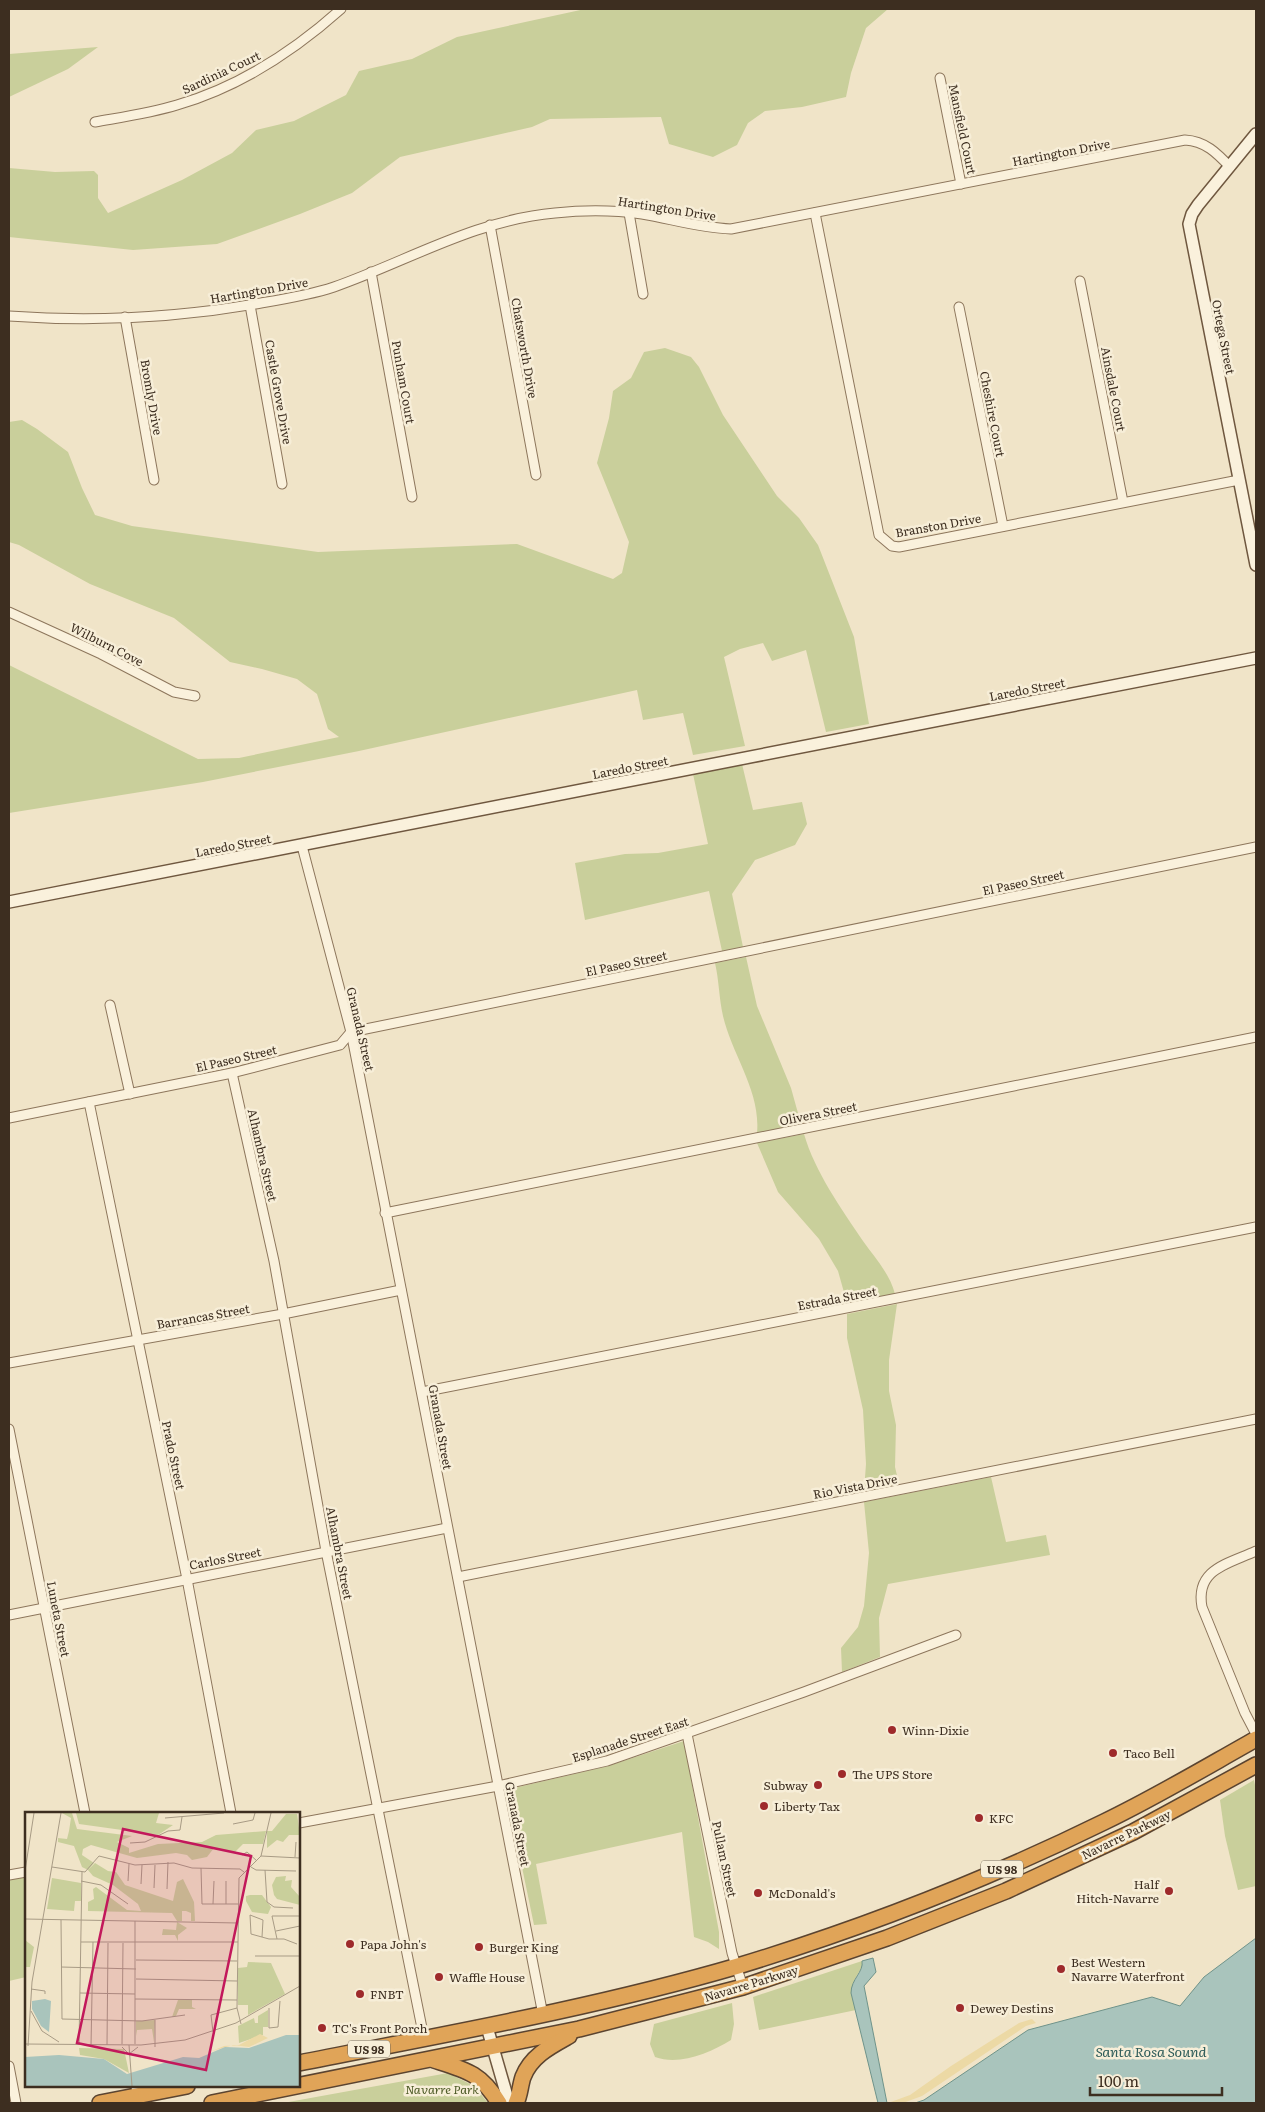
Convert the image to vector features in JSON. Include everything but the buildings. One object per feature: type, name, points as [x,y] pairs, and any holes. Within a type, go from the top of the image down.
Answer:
[{"type":"highway","name":"Navarre Parkway","points":[[300,2063],[487,2027],[671,1984],[736,1966],[858,1926],[943,1894],[1098,1825],[1256,1739]]},
{"type":"highway","name":"Navarre Parkway","points":[[300,2085],[579,2029],[743,1987],[868,1945],[952,1914],[1133,1832],[1256,1765]]},
{"type":"highway","points":[[1133,1832],[1131,1821],[1139,1804]]},
{"type":"highway","points":[[1095,1850],[1098,1825]]},
{"type":"highway","points":[[516,2103],[519,2098],[523,2078],[535,2058],[541,2052],[579,2029]]},
{"type":"highway","points":[[432,2059],[474,2074],[489,2088],[499,2103]]},
{"type":"highway","points":[[100,2103],[181,2087]]},
{"type":"highway","name":"Navarre Parkway","points":[[212,2103],[292,2087]]},
{"type":"street","name":"Sardinia Court","points":[[95,122],[178,105],[238,80],[296,46],[341,9]]},
{"type":"street","name":"Mansfield Court","points":[[940,78],[961,184]]},
{"type":"street","name":"Ortega Street","points":[[1256,134],[1192,214],[1189,224],[1256,565]]},
{"type":"street","name":"Hartington Drive","points":[[9,316],[56,319],[187,315],[312,294],[371,272],[444,241],[490,225],[554,213],[590,211],[629,213],[709,228],[731,229],[1185,140],[1203,143],[1218,154],[1230,167]]},
{"type":"street","points":[[629,213],[643,294]]},
{"type":"street","name":"Branston Drive","points":[[815,213],[879,535],[892,546],[899,547],[1239,480]]},
{"type":"street","name":"Chatsworth Drive","points":[[490,225],[536,475]]},
{"type":"street","name":"Punham Court","points":[[371,272],[412,497]]},
{"type":"street","name":"Ainsdale Court","points":[[1080,281],[1123,502]]},
{"type":"street","name":"Castle Grove Drive","points":[[250,305],[282,484]]},
{"type":"street","name":"Cheshire Court","points":[[959,307],[1003,526]]},
{"type":"street","name":"Bromly Drive","points":[[124,317],[154,480]]},
{"type":"street","name":"Wilburn Cove","points":[[9,612],[101,654],[174,692],[195,696]]},
{"type":"street","name":"Laredo Street","points":[[9,902],[1256,658]]},
{"type":"street","name":"Granada Street","points":[[302,846],[351,1032],[543,2015]]},
{"type":"street","name":"El Paseo Street","points":[[9,1118],[232,1073],[340,1045],[351,1032],[1256,847]]},
{"type":"street","points":[[110,1005],[130,1094]]},
{"type":"street","name":"Olivera Street","points":[[386,1213],[1256,1037]]},
{"type":"street","name":"Alhambra Street","points":[[232,1073],[274,1261],[326,1551],[424,2038]]},
{"type":"street","name":"Prado Street","points":[[90,1102],[187,1579],[232,1812]]},
{"type":"street","name":"Estrada Street","points":[[422,1392],[1256,1227]]},
{"type":"street","name":"Barrancas Street","points":[[9,1364],[283,1314],[402,1290]]},
{"type":"street","name":"Rio Vista Drive","points":[[458,1577],[1256,1418]]},
{"type":"street","name":"Luneta Street","points":[[9,1429],[85,1812]]},
{"type":"street","name":"Carlos Street","points":[[9,1615],[447,1528]]},
{"type":"street","points":[[1256,1551],[1210,1573],[1204,1579],[1201,1599],[1202,1607],[1245,1713],[1256,1734]]},
{"type":"street","name":"Esplanade Street East","points":[[300,1823],[498,1786],[607,1762],[956,1635]]},
{"type":"street","name":"Pullam Street","points":[[687,1734],[736,1966],[743,1987]]},
{"type":"street","points":[[9,1875],[25,1872]]},
{"type":"street","points":[[487,2027],[509,2103]]},
{"type":"street","points":[[9,2066],[16,2103]]},
{"type":"green space","points":[[585,9],[888,9],[866,28],[851,73],[846,97],[802,107],[765,111],[748,123],[737,145],[713,157],[669,144],[661,117],[550,119],[532,127],[400,157],[352,193],[217,244],[133,250],[9,237],[9,168],[55,172],[94,171],[98,175],[98,198],[108,213],[182,180],[232,153],[256,130],[294,121],[346,95],[359,71],[412,59],[457,37]]},
{"type":"green space","points":[[98,47],[68,69],[9,97],[9,54]]},
{"type":"green space","points":[[665,348],[691,357],[699,367],[723,415],[777,496],[799,518],[818,545],[854,637],[869,724],[826,732],[806,650],[772,661],[763,643],[740,649],[724,657],[745,746],[693,755],[683,713],[643,720],[637,690],[359,751],[203,782],[9,813],[9,665],[198,759],[239,758],[339,737],[328,729],[317,694],[297,679],[230,662],[174,618],[90,584],[19,545],[9,542],[9,422],[22,420],[68,452],[95,515],[132,526],[318,552],[517,544],[613,579],[622,573],[629,542],[597,463],[609,418],[613,391],[631,378],[644,352]]},
{"type":"green space","points":[[742,764],[753,810],[802,802],[807,824],[795,845],[755,860],[732,894],[743,947],[722,951],[709,891],[585,920],[575,863],[625,854],[658,853],[708,844],[693,774]]},
{"type":"green space","points":[[746,957],[757,1006],[791,1088],[801,1124],[757,1133],[755,1102],[727,1031],[715,963]]},
{"type":"green space","points":[[804,1134],[815,1162],[829,1189],[886,1273],[895,1294],[847,1303],[838,1271],[819,1239],[778,1192],[757,1143]]},
{"type":"green space","points":[[897,1304],[889,1360],[889,1391],[896,1425],[895,1467],[899,1484],[864,1491],[866,1464],[863,1410],[847,1338],[847,1314]]},
{"type":"green space","points":[[991,1477],[1006,1542],[1046,1535],[1050,1555],[888,1584],[879,1618],[880,1657],[842,1672],[841,1648],[858,1627],[864,1606],[869,1553],[864,1502]]},
{"type":"green space","points":[[684,1741],[719,1932],[719,1949],[708,1942],[694,1937],[682,1832],[536,1864],[547,1924],[534,1925],[506,1790],[608,1766]]},
{"type":"green space","points":[[1254,1780],[1256,1790],[1256,1886],[1238,1890],[1225,1836],[1220,1800]]},
{"type":"green space","points":[[25,1877],[25,1977],[9,1981],[9,1880]]},
{"type":"green space","points":[[862,1961],[863,1966],[856,1977],[852,1992],[856,2010],[759,2030],[753,1997]]},
{"type":"green space","points":[[732,2003],[734,2024],[731,2040],[694,2057],[674,2060],[655,2057],[650,2044],[654,2024]]},
{"type":"green space","name":"Navarre Park","points":[[448,2073],[474,2086],[488,2103],[283,2103]]},
{"type":"sand","points":[[1032,2019],[1036,2023],[1026,2026],[922,2096],[903,2103],[888,2103],[910,2095],[951,2066],[1019,2023]]},
{"type":"water","name":"Santa Rosa Sound","points":[[1256,1938],[1256,2103],[915,2103],[924,2100],[1028,2030],[1152,1997],[1180,2006],[1204,1977]]},
{"type":"water","points":[[873,1958],[876,1972],[864,1986],[887,2103],[878,2103],[851,1993],[853,1984],[861,1969],[862,1961]]},
{"type":"place","name":"Winn-Dixie","points":[[892,1730]]},
{"type":"place","name":"Taco Bell","points":[[1113,1753]]},
{"type":"place","name":"The UPS Store","points":[[842,1774]]},
{"type":"place","name":"Subway","points":[[818,1785]]},
{"type":"place","name":"Liberty Tax","points":[[764,1806]]},
{"type":"place","name":"KFC","points":[[979,1818]]},
{"type":"place","name":"Half Hitch-Navarre","points":[[1169,1891]]},
{"type":"place","name":"McDonald's","points":[[758,1893]]},
{"type":"place","name":"Papa John's","points":[[350,1944]]},
{"type":"place","name":"Burger King","points":[[479,1947]]},
{"type":"place","name":"Best Western Navarre Waterfront","points":[[1061,1969]]},
{"type":"place","name":"Waffle House","points":[[439,1977]]},
{"type":"place","name":"FNBT","points":[[360,1994]]},
{"type":"place","name":"Dewey Destins","points":[[960,2008]]},
{"type":"place","name":"TC's Front Porch","points":[[322,2028]]}]
